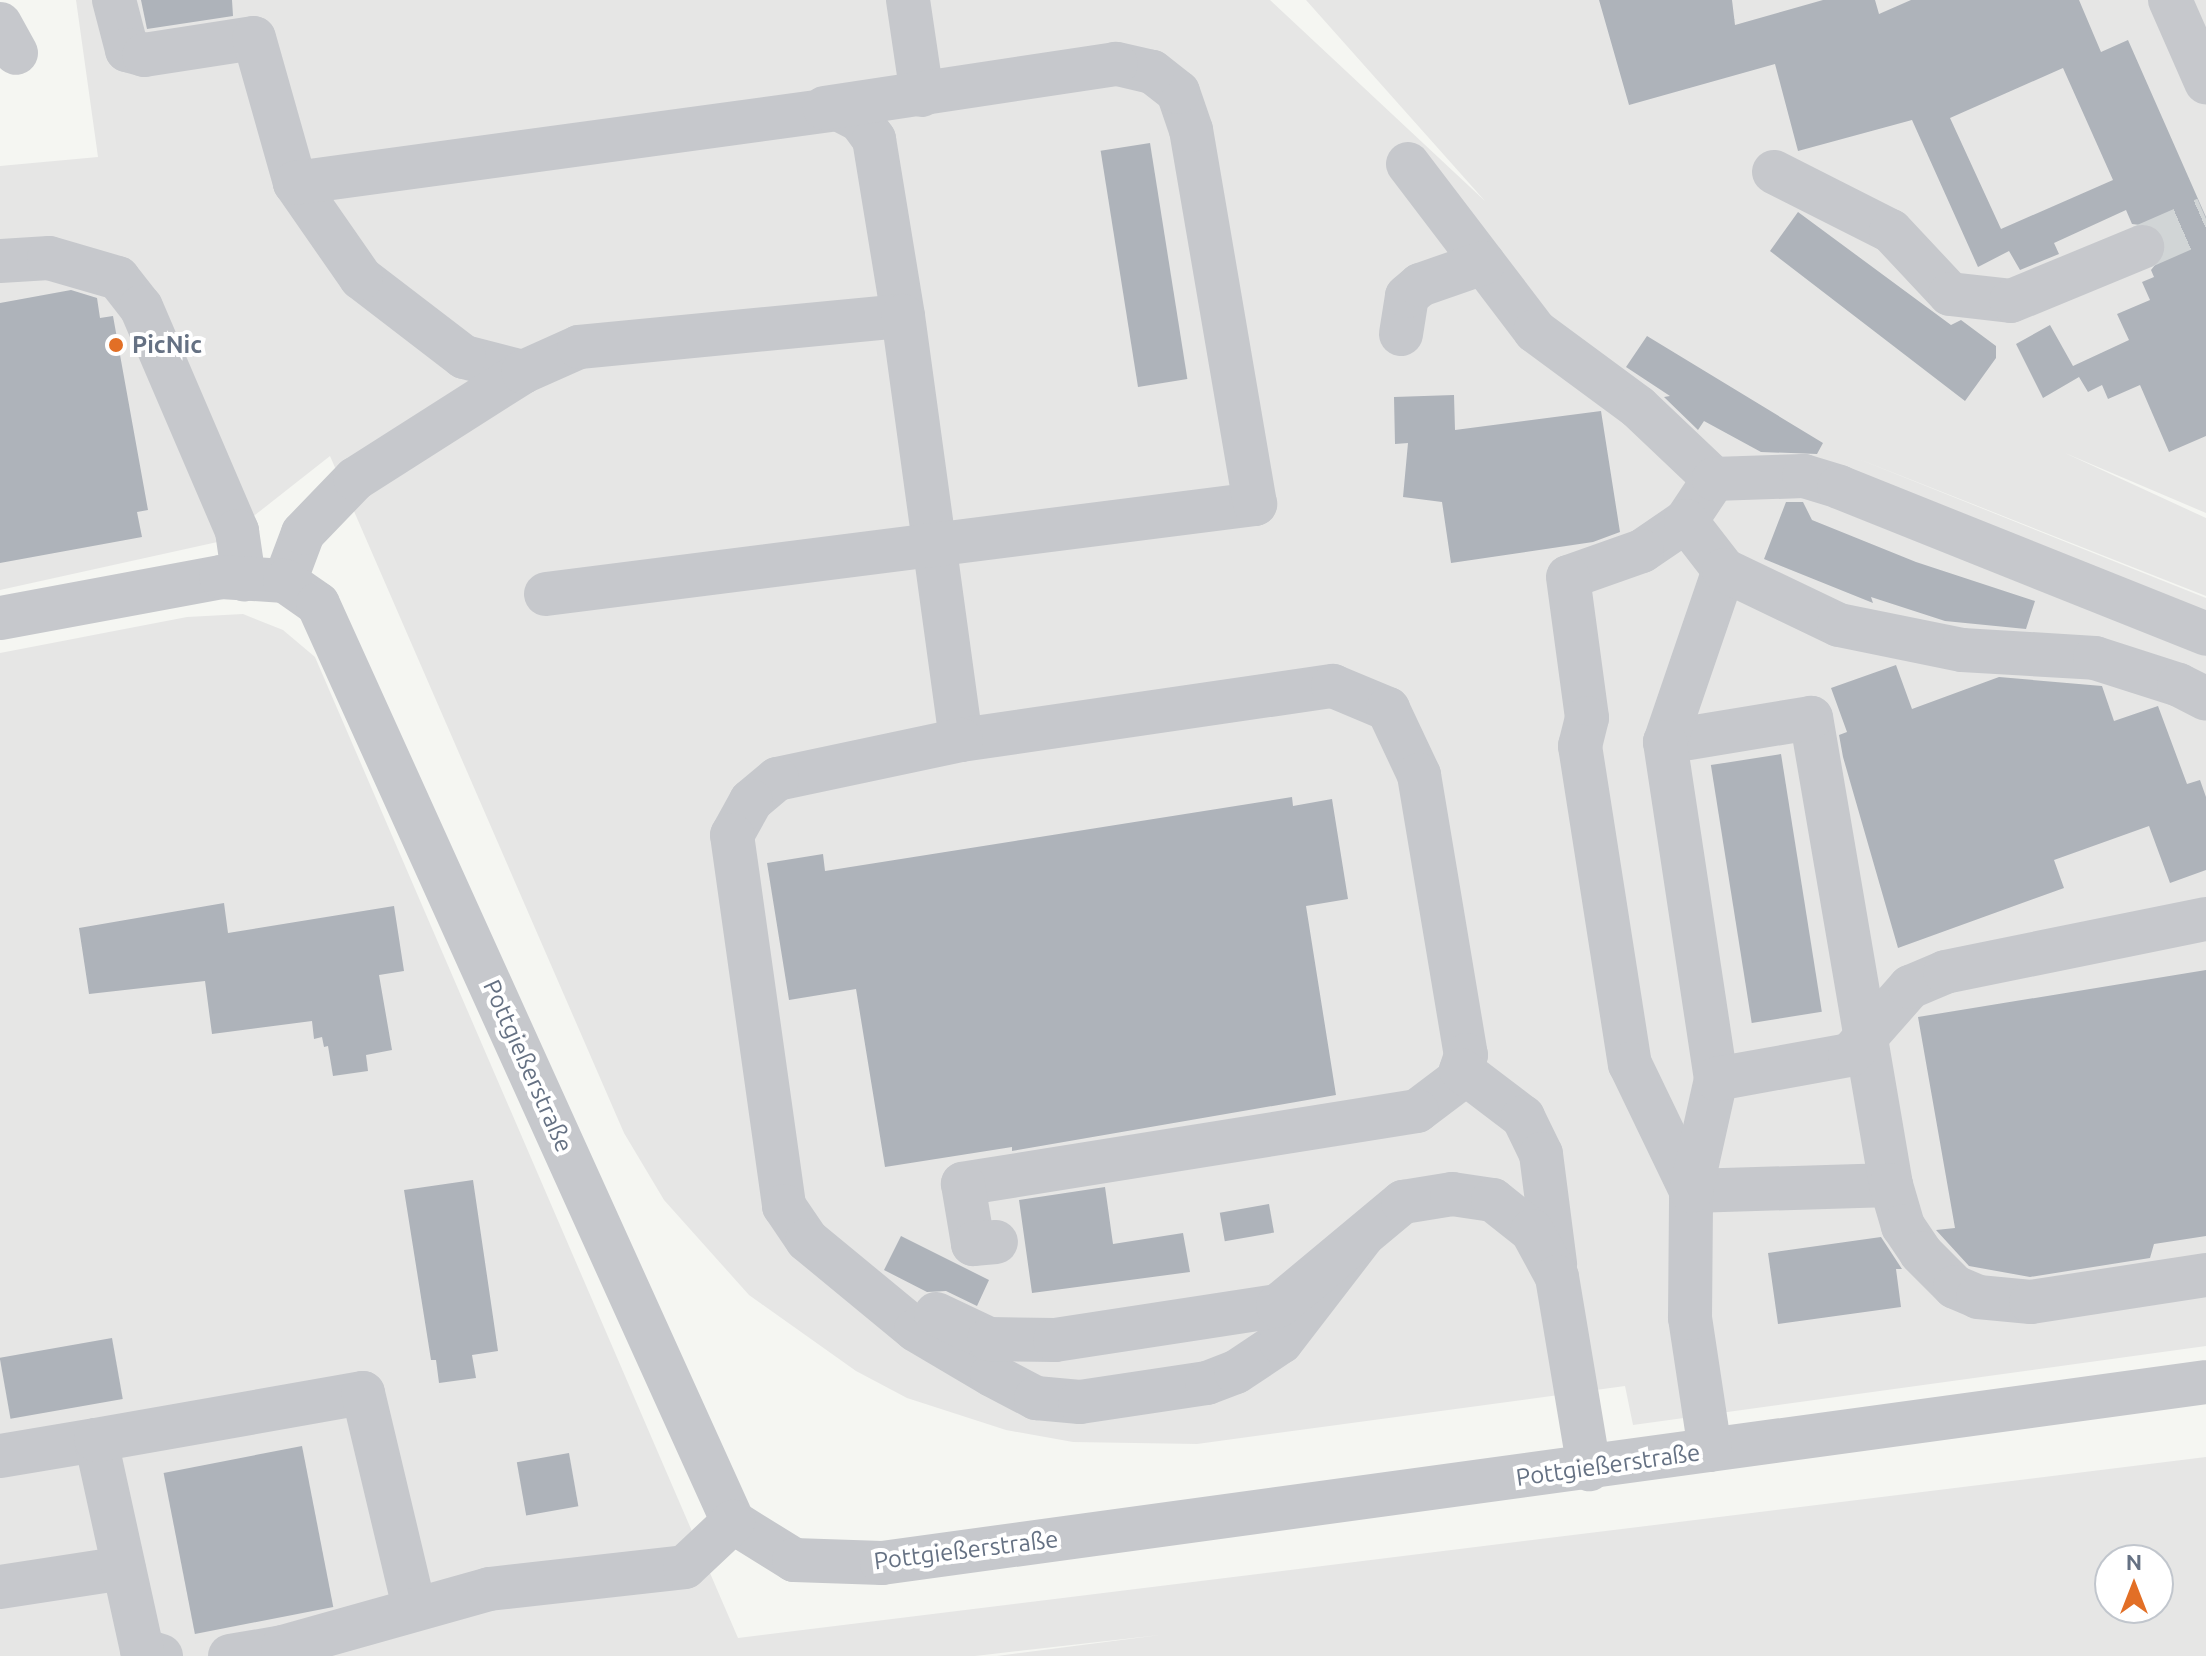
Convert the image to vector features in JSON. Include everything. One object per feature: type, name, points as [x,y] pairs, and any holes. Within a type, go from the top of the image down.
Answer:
[{"type":"street","points":[[114,0],[127,50],[144,55],[254,38],[295,183],[361,278],[464,357],[523,372]]},
{"type":"street","points":[[908,0],[922,95]]},
{"type":"street","points":[[2170,0],[2206,82]]},
{"type":"street","points":[[295,183],[922,95],[1116,64],[1152,72],[1178,92],[1191,130],[1255,504],[938,547],[546,594]]},
{"type":"street","points":[[824,108],[853,114],[874,139],[938,547],[961,740]]},
{"type":"street","points":[[1408,164],[1535,331],[1638,407],[1714,479],[1804,476],[1839,487],[2206,634]]},
{"type":"street","points":[[1774,172],[1891,231],[1950,294],[2011,301],[2142,247]]},
{"type":"street","name":"Pottgießerstraße","points":[[0,261],[49,258],[118,278],[141,307],[237,531],[282,588],[733,1522],[794,1560],[882,1563],[1589,1469],[2206,1382]]},
{"type":"street","points":[[1401,334],[1407,296],[1420,285],[1483,263]]},
{"type":"street","points":[[0,618],[221,577],[282,588],[303,533],[355,479],[523,372],[579,347],[903,316]]},
{"type":"street","points":[[1691,1191],[1630,1064],[1580,746],[1587,718],[1568,577],[1642,551],[1686,521],[1714,479]]},
{"type":"street","points":[[1686,521],[1724,570],[1839,625],[1962,650],[2095,658],[2179,685],[2206,699]]},
{"type":"street","points":[[1710,1450],[1690,1318],[1691,1191],[1716,1079],[1665,742],[1724,570]]},
{"type":"street","points":[[996,1242],[973,1244],[963,1184],[1417,1111],[1458,1080],[1466,1055],[1419,775],[1388,709],[1333,686],[961,740],[777,779],[751,801],[732,835],[784,1206],[807,1240],[916,1330],[1036,1398],[1080,1402],[1207,1383],[1236,1372],[1281,1342],[1362,1237]]},
{"type":"street","points":[[1665,742],[1811,718],[1891,1185],[1903,1226],[1921,1253],[1955,1287],[1978,1297],[2031,1302],[2206,1275]]},
{"type":"street","points":[[1716,1079],[1850,1055],[1910,987],[1945,972],[2206,919]]},
{"type":"street","points":[[1461,1070],[1523,1117],[1541,1154],[1557,1277],[1589,1469]]},
{"type":"street","points":[[1691,1191],[1891,1185]]},
{"type":"street","points":[[833,1264],[989,1339],[1055,1340],[1278,1306],[1403,1202],[1452,1194],[1493,1200],[1532,1231],[1557,1277]]},
{"type":"street","points":[[0,1456],[363,1393],[414,1607]]},
{"type":"street","points":[[96,1440],[142,1650],[161,1656]]},
{"type":"street","points":[[230,1656],[283,1647],[414,1607],[489,1589],[685,1567],[733,1522]]},
{"type":"street","points":[[0,1587],[124,1568]]},
{"type":"shaded area","points":[[76,0],[1270,0],[1485,201],[1306,0],[2206,0],[2206,513],[2065,453],[2206,518],[2206,596],[1856,458],[2206,598],[2206,1346],[1633,1425],[1625,1386],[1197,1444],[1073,1442],[1006,1430],[907,1398],[856,1371],[749,1295],[664,1200],[624,1133],[330,456],[222,541],[0,590],[0,166],[98,157]]},
{"type":"shaded area","points":[[243,614],[283,630],[315,657],[738,1638],[2206,1457],[2206,1656],[997,1656],[1160,1635],[975,1656],[0,1656],[0,653],[187,617]]},
{"type":"building","points":[[141,0],[232,0],[233,16],[147,29]]},
{"type":"building","points":[[1599,0],[1732,0],[1735,25],[1823,0],[1875,0],[1879,14],[1911,0],[2079,0],[2101,52],[2128,40],[2206,217],[2206,436],[2169,452],[2140,385],[2108,399],[2102,385],[2088,392],[2079,377],[2043,398],[2016,344],[2050,325],[2073,366],[2129,340],[2117,314],[2150,300],[2142,282],[2154,277],[2151,270],[2167,250],[2157,227],[2132,224],[2126,210],[2054,243],[2059,254],[2020,270],[2009,251],[1978,267],[1912,120],[1798,151],[1775,64],[1629,105]],"holes":[[[2063,68],[2113,180],[2001,229],[1950,118]]]},
{"type":"building","points":[[1150,143],[1187,379],[1138,387],[1101,151]]},
{"type":"building","points":[[1798,212],[1951,325],[1961,320],[1996,346],[1996,358],[1965,401],[1770,251]]},
{"type":"building","points":[[71,290],[97,298],[100,318],[113,316],[148,510],[137,512],[142,537],[0,563],[0,303]]},
{"type":"building","points":[[1647,336],[1823,443],[1817,454],[1761,452],[1704,421],[1698,430],[1664,397],[1670,396],[1626,367]]},
{"type":"building","points":[[1454,395],[1455,430],[1601,411],[1620,532],[1593,542],[1451,563],[1442,502],[1403,497],[1408,443],[1395,444],[1394,397]]},
{"type":"building","points":[[1786,502],[1803,502],[1812,520],[1916,562],[2035,601],[2026,629],[1945,621],[1871,597],[1873,603],[1764,559]]},
{"type":"building","points":[[1896,665],[1912,709],[1999,677],[2102,686],[2114,721],[2158,706],[2187,784],[2200,780],[2206,797],[2206,870],[2170,883],[2149,826],[2054,860],[2064,888],[1898,948],[1843,757],[1839,735],[1847,732],[1831,688]]},
{"type":"building","points":[[1781,754],[1822,1012],[1752,1023],[1711,765]]},
{"type":"building","points":[[1292,797],[1293,806],[1332,799],[1348,899],[1306,906],[1336,1095],[1012,1151],[1012,1147],[885,1167],[856,989],[789,1000],[767,863],[823,854],[825,871]]},
{"type":"building","points":[[224,903],[228,933],[394,906],[404,971],[379,975],[392,1050],[366,1055],[368,1071],[333,1076],[328,1046],[324,1047],[322,1037],[314,1039],[312,1021],[212,1034],[205,981],[89,994],[79,928]]},
{"type":"building","points":[[2206,970],[2206,1236],[2154,1244],[2150,1258],[2030,1277],[1969,1266],[1936,1230],[1955,1228],[1918,1017]]},
{"type":"building","points":[[473,1180],[498,1351],[472,1355],[476,1378],[439,1383],[436,1360],[431,1360],[404,1190]]},
{"type":"building","points":[[1105,1187],[1113,1244],[1183,1233],[1190,1272],[1032,1293],[1019,1200]]},
{"type":"building","points":[[1269,1204],[1274,1233],[1225,1241],[1220,1213]]},
{"type":"building","points":[[901,1236],[989,1280],[977,1306],[946,1291],[927,1292],[884,1270]]},
{"type":"building","points":[[1881,1237],[1902,1269],[1896,1269],[1901,1307],[1778,1324],[1768,1253]]},
{"type":"building","points":[[112,1338],[123,1399],[10,1419],[0,1358]]},
{"type":"building","points":[[302,1446],[333,1607],[195,1634],[164,1473]]},
{"type":"building","points":[[569,1453],[578,1506],[526,1515],[517,1462]]},
{"type":"tunnel","points":[[2142,247],[2206,219]]},
{"type":"place","name":"PicNic","points":[[116,345]]}]
